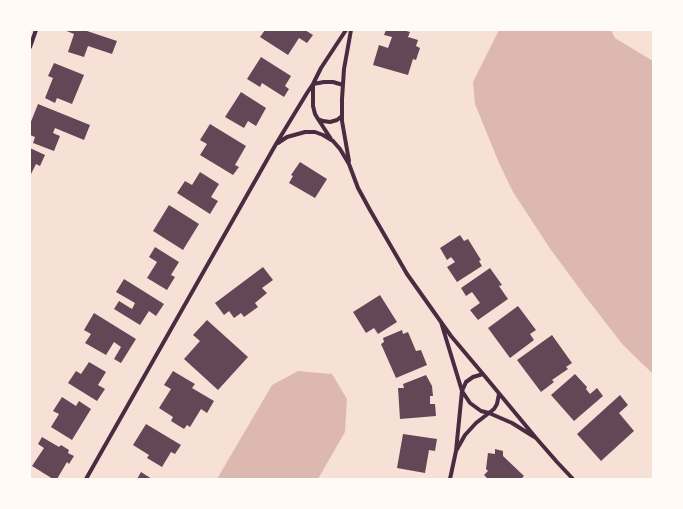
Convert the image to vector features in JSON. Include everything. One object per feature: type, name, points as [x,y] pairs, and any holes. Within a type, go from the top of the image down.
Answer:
[{"type":"street","points":[[30,47],[36,30]]},
{"type":"street","points":[[86,479],[276,144],[313,84],[321,68],[346,30]]},
{"type":"street","points":[[349,164],[342,116],[342,99],[344,69],[352,30]]},
{"type":"street","points":[[313,84],[334,82],[343,85]]},
{"type":"street","points":[[313,84],[313,106],[315,114],[332,141]]},
{"type":"street","points":[[318,119],[330,122],[337,120],[342,116]]},
{"type":"street","points":[[276,144],[287,137],[306,132],[315,132],[332,141],[340,149],[349,164],[358,188],[407,274],[451,336],[536,438],[573,479]]},
{"type":"street","points":[[441,322],[462,391],[470,403],[481,411],[512,423],[536,438]]},
{"type":"street","points":[[450,479],[456,451],[462,391],[466,382],[473,377],[482,374]]},
{"type":"street","points":[[456,451],[465,435],[476,423],[494,409],[497,404],[499,394]]},
{"type":"shaded area","points":[[499,30],[611,30],[615,38],[653,61],[653,374],[623,345],[551,250],[513,192],[499,163],[475,104],[473,82]]},
{"type":"shaded area","points":[[298,371],[332,374],[347,399],[345,432],[318,479],[217,479],[272,385]]},
{"type":"building","points":[[64,30],[84,30],[117,41],[112,54],[88,46],[84,57],[68,52],[74,34]]},
{"type":"building","points":[[265,30],[305,30],[313,35],[307,43],[299,38],[288,55],[260,37]]},
{"type":"building","points":[[386,30],[403,30],[410,32],[408,37],[418,40],[416,46],[420,48],[416,60],[413,59],[408,75],[373,65],[379,45],[388,48],[392,37],[384,35]]},
{"type":"building","points":[[261,57],[291,76],[285,86],[289,89],[284,97],[262,83],[260,87],[247,79]]},
{"type":"building","points":[[54,63],[84,75],[72,104],[57,98],[55,103],[45,98],[53,78],[48,76]]},
{"type":"building","points":[[241,92],[266,108],[256,126],[248,121],[244,128],[225,117]]},
{"type":"building","points":[[38,104],[90,125],[84,140],[55,128],[53,133],[60,136],[54,151],[33,143],[35,137],[30,135],[30,124]]},
{"type":"building","points":[[210,124],[246,146],[235,165],[239,167],[233,175],[200,155],[207,144],[200,140]]},
{"type":"building","points":[[30,148],[45,155],[40,166],[36,164],[30,176]]},
{"type":"building","points":[[300,162],[327,179],[315,198],[289,183],[293,176],[291,175]]},
{"type":"building","points":[[200,172],[219,184],[211,197],[218,201],[210,214],[177,193],[185,181],[192,185]]},
{"type":"building","points":[[169,205],[199,224],[183,250],[153,231]]},
{"type":"building","points":[[460,235],[464,241],[468,239],[481,260],[479,261],[482,266],[457,282],[447,267],[455,262],[451,257],[447,260],[440,248]]},
{"type":"building","points":[[155,247],[179,262],[171,275],[175,277],[167,290],[147,278],[157,262],[149,257]]},
{"type":"building","points":[[263,267],[273,280],[262,288],[267,293],[255,303],[258,307],[244,317],[241,313],[234,318],[229,311],[224,315],[215,303]]},
{"type":"building","points":[[490,268],[502,285],[499,286],[508,299],[478,320],[470,310],[480,303],[472,292],[466,296],[461,288]]},
{"type":"building","points":[[124,279],[164,304],[156,316],[149,311],[140,325],[114,309],[119,301],[132,309],[135,303],[116,292]]},
{"type":"building","points":[[380,295],[397,322],[378,334],[374,328],[366,333],[353,312]]},
{"type":"building","points":[[518,306],[536,330],[530,334],[534,340],[510,358],[488,328]]},
{"type":"building","points":[[94,313],[136,339],[121,363],[114,359],[121,347],[114,342],[106,355],[85,343],[91,334],[84,330]]},
{"type":"building","points":[[207,320],[248,357],[218,390],[184,359],[200,341],[193,335]]},
{"type":"building","points":[[402,330],[403,334],[408,332],[416,351],[421,350],[427,365],[396,378],[381,344],[384,342],[383,338]]},
{"type":"building","points":[[552,335],[572,363],[566,367],[568,369],[552,380],[554,382],[541,392],[517,360]]},
{"type":"building","points":[[89,362],[106,372],[98,385],[105,389],[97,401],[68,383],[76,371],[81,374]]},
{"type":"building","points":[[173,371],[195,384],[192,388],[214,401],[207,413],[201,409],[190,427],[187,425],[184,429],[171,421],[173,417],[159,408],[171,389],[164,385]]},
{"type":"building","points":[[575,374],[587,387],[586,389],[590,394],[597,388],[603,396],[574,421],[551,395]]},
{"type":"building","points":[[426,375],[432,386],[433,396],[430,396],[430,404],[435,404],[436,416],[400,419],[398,388],[404,388],[403,384]]},
{"type":"building","points":[[620,395],[628,405],[619,413],[634,431],[601,461],[577,434]]},
{"type":"building","points":[[62,397],[76,406],[79,401],[91,409],[72,440],[51,427],[59,414],[53,411]]},
{"type":"building","points":[[146,424],[181,445],[175,454],[171,452],[162,467],[147,458],[149,455],[133,445]]},
{"type":"building","points":[[403,434],[437,439],[435,451],[429,450],[425,473],[397,468]]},
{"type":"building","points":[[42,437],[59,447],[61,445],[69,450],[68,453],[74,456],[69,464],[67,462],[57,479],[53,479],[32,466],[44,448],[38,444]]},
{"type":"building","points":[[495,449],[503,451],[503,456],[524,476],[521,479],[488,479],[484,475],[488,471],[486,469],[488,453],[495,454]]},
{"type":"building","points":[[141,472],[152,479],[137,479]]}]
